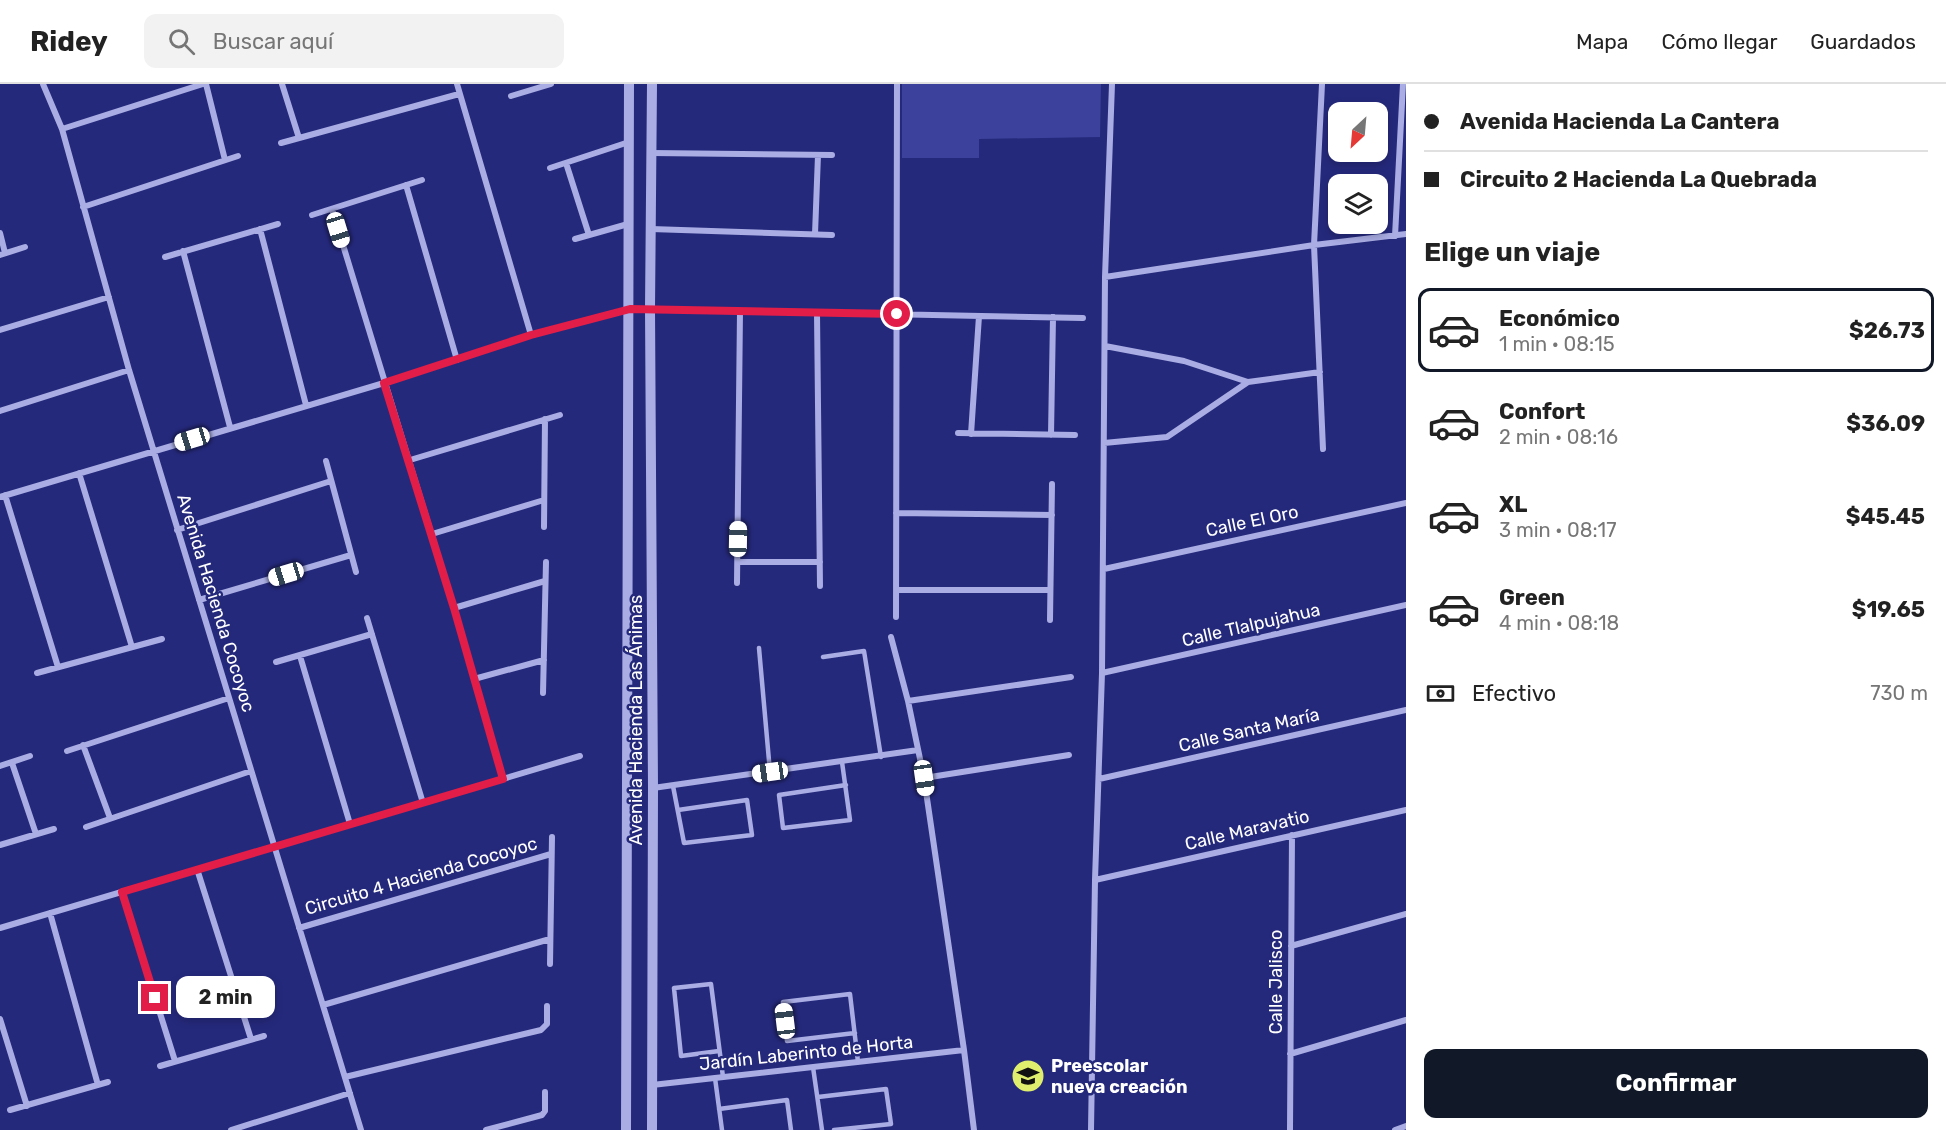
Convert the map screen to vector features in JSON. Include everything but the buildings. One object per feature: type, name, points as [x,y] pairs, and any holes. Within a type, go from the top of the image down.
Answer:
[{"type":"street","name":"Avenida Hacienda Cocoyoc","points":[[43,84],[62,129],[129,370],[361,1130]]},
{"type":"street","points":[[62,129],[205,84],[225,160]]},
{"type":"street","points":[[282,84],[299,138]]},
{"type":"street","points":[[457,84],[531,335]]},
{"type":"street","name":"Avenida Hacienda Las Ánimas","points":[[626,1130],[629,84]]},
{"type":"street","name":"Avenida Hacienda Las Ánimas","points":[[652,84],[650,309],[653,788],[652,1130]]},
{"type":"street","points":[[896,617],[897,84]]},
{"type":"street","points":[[1091,1130],[1104,569],[1105,277],[1112,84]]},
{"type":"street","points":[[1322,84],[1314,245],[1323,449]]},
{"type":"street","points":[[1395,236],[1403,146],[1403,84]]},
{"type":"street","points":[[511,96],[547,85]]},
{"type":"street","points":[[281,143],[459,94]]},
{"type":"street","points":[[550,168],[629,142]]},
{"type":"street","points":[[651,153],[832,155]]},
{"type":"street","points":[[815,234],[818,155]]},
{"type":"street","points":[[83,207],[238,156]]},
{"type":"street","points":[[566,163],[589,236]]},
{"type":"street","points":[[312,215],[422,180]]},
{"type":"street","points":[[406,185],[457,360]]},
{"type":"street","points":[[332,209],[384,383],[410,460],[503,779]]},
{"type":"street","points":[[165,257],[278,224]]},
{"type":"street","points":[[575,239],[628,224]]},
{"type":"street","points":[[260,229],[306,405]]},
{"type":"street","points":[[651,229],[832,235]]},
{"type":"street","points":[[0,233],[3,254],[25,247]]},
{"type":"street","points":[[1105,277],[1314,245],[1406,234]]},
{"type":"street","points":[[183,252],[230,427]]},
{"type":"street","points":[[0,330],[109,297]]},
{"type":"street","points":[[58,667],[3,496],[384,383],[531,335],[630,309],[1083,318]]},
{"type":"street","points":[[737,583],[740,311]]},
{"type":"street","points":[[818,312],[820,586]]},
{"type":"street","points":[[971,434],[979,316]]},
{"type":"street","points":[[1051,435],[1053,317]]},
{"type":"street","points":[[1105,346],[1184,361],[1248,382],[1320,372]]},
{"type":"street","points":[[0,411],[129,370]]},
{"type":"street","points":[[1104,443],[1167,437],[1248,382]]},
{"type":"street","points":[[410,460],[560,415]]},
{"type":"street","points":[[544,527],[546,419]]},
{"type":"street","points":[[958,433],[1075,435]]},
{"type":"street","points":[[326,461],[356,572]]},
{"type":"street","points":[[80,473],[132,647]]},
{"type":"street","points":[[177,530],[331,482]]},
{"type":"street","points":[[1050,620],[1052,484]]},
{"type":"street","points":[[432,534],[544,500]]},
{"type":"street","name":"Calle El Oro","points":[[1104,569],[1406,503]]},
{"type":"street","points":[[896,513],[1052,515]]},
{"type":"street","points":[[199,600],[351,555]]},
{"type":"street","points":[[543,693],[546,562]]},
{"type":"street","points":[[738,562],[820,562]]},
{"type":"street","points":[[454,608],[545,581]]},
{"type":"street","points":[[896,590],[1050,590]]},
{"type":"street","name":"Calle Tlalpujahua","points":[[1102,673],[1406,605]]},
{"type":"street","points":[[367,618],[423,803]]},
{"type":"street","points":[[276,662],[372,634]]},
{"type":"street","points":[[891,637],[924,778],[974,1130]]},
{"type":"street","points":[[37,673],[162,639]]},
{"type":"street","points":[[300,656],[350,824]]},
{"type":"street","points":[[474,679],[544,660]]},
{"type":"street","points":[[908,702],[1071,677]]},
{"type":"street","points":[[68,751],[229,698]]},
{"type":"street","name":"Calle Santa María","points":[[1100,779],[1406,710]]},
{"type":"street","points":[[82,745],[110,818]]},
{"type":"street","points":[[653,788],[918,750]]},
{"type":"street","points":[[924,778],[1069,755]]},
{"type":"street","points":[[0,766],[30,756]]},
{"type":"street","points":[[0,928],[580,756]]},
{"type":"street","points":[[12,763],[36,834]]},
{"type":"street","points":[[86,826],[251,771]]},
{"type":"street","name":"Calle Maravatio","points":[[1095,880],[1406,810]]},
{"type":"street","points":[[0,845],[54,829]]},
{"type":"street","name":"Calle Jalisco","points":[[1290,1130],[1292,835]]},
{"type":"street","name":"Circuito 4 Hacienda Cocoyoc","points":[[550,964],[552,837]]},
{"type":"street","name":"Circuito 4 Hacienda Cocoyoc","points":[[299,928],[551,854]]},
{"type":"street","points":[[197,869],[251,1040]]},
{"type":"street","points":[[122,892],[175,1061]]},
{"type":"street","points":[[50,913],[98,1085]]},
{"type":"street","points":[[1291,946],[1406,914]]},
{"type":"street","points":[[323,1005],[550,939]]},
{"type":"street","points":[[345,1077],[541,1030],[547,1024],[547,1006]]},
{"type":"street","points":[[0,1019],[27,1106]]},
{"type":"street","points":[[1290,1054],[1406,1020]]},
{"type":"street","points":[[160,1066],[264,1036]]},
{"type":"street","name":"Jardín Laberinto de Horta","points":[[651,1085],[964,1050]]},
{"type":"street","points":[[10,1110],[108,1082]]},
{"type":"street","points":[[486,1130],[542,1115],[545,1111],[545,1092]]},
{"type":"street","points":[[231,1130],[350,1093]]},
{"type":"street","points":[[1395,1130],[1406,1126]]},
{"type":"lane","points":[[759,648],[770,772]]},
{"type":"lane","points":[[823,657],[864,651],[881,757]]},
{"type":"lane","points":[[842,762],[846,785],[850,820],[783,828],[779,795],[846,785]]},
{"type":"lane","points":[[673,786],[684,843],[752,835],[747,800],[678,810]]},
{"type":"lane","points":[[719,1051],[681,1056],[674,988],[711,984],[723,1077]]},
{"type":"lane","points":[[855,1033],[787,1041],[783,1002],[850,994],[855,1033],[858,1062]]},
{"type":"lane","points":[[813,1067],[822,1130]]},
{"type":"lane","points":[[715,1078],[722,1130]]},
{"type":"lane","points":[[818,1096],[886,1089],[891,1124],[834,1130]]},
{"type":"lane","points":[[719,1109],[787,1100],[791,1130]]},
{"type":"shaded area","points":[[902,84],[1101,84],[1100,137],[979,139],[979,158],[902,158]]},
{"type":"place","name":"Preescolar nueva creación","points":[[1028,1076]]},
{"type":"route","points":[[155,998],[122,892],[503,779],[410,460],[384,383],[531,335],[630,309],[897,314]]}]
